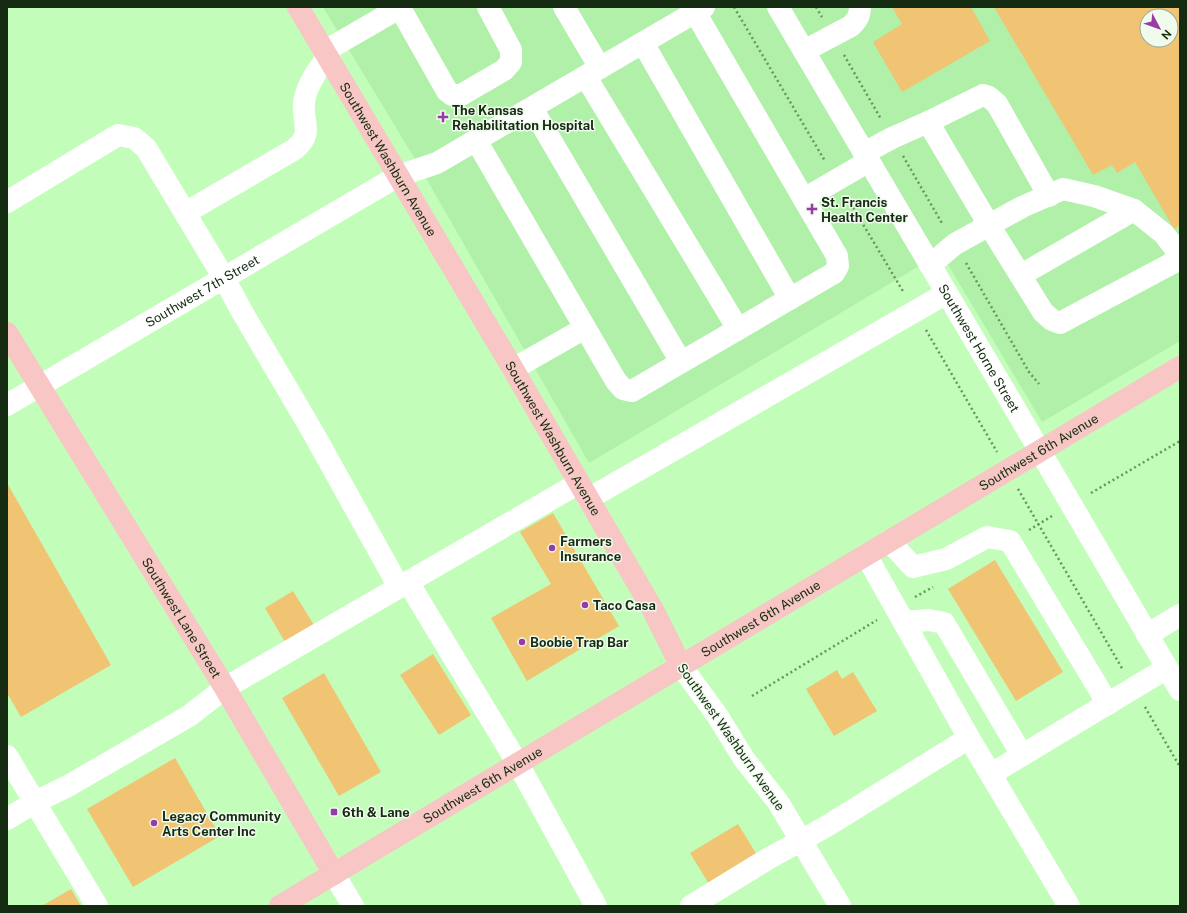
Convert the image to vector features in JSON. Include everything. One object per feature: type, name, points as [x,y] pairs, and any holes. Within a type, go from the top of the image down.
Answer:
[{"type":"main road","name":"Southwest Washburn Avenue","points":[[298,7],[584,491],[653,610],[681,666]]},
{"type":"main road","name":"Southwest Lane Street","points":[[7,333],[225,688],[334,874]]},
{"type":"main road","name":"Southwest 6th Avenue","points":[[280,906],[1180,367]]},
{"type":"street","points":[[185,213],[295,149],[302,143],[306,136],[304,104],[308,88],[327,54],[401,7],[447,91],[452,95],[461,95],[504,70],[511,62],[511,50],[488,7]]},
{"type":"street","name":"Southwest Horne Street","points":[[778,7],[1180,690]]},
{"type":"street","points":[[804,52],[851,26],[860,14],[860,7]]},
{"type":"street","points":[[569,9],[593,72],[738,329]]},
{"type":"street","points":[[476,140],[616,381],[623,390],[632,391],[834,273],[838,266],[837,256],[700,10]]},
{"type":"street","name":"Southwest 7th Street","points":[[7,405],[398,176],[438,163],[700,10]]},
{"type":"street","points":[[643,43],[790,299]]},
{"type":"street","points":[[804,199],[837,180],[892,138],[928,122],[983,94],[997,104],[1049,196]]},
{"type":"street","points":[[532,108],[681,362]]},
{"type":"street","points":[[928,122],[989,225],[1044,312],[1052,320],[1060,323],[1180,259]]},
{"type":"street","points":[[7,202],[118,135],[134,138],[146,148],[404,585],[518,764],[596,906]]},
{"type":"street","points":[[930,264],[955,244],[989,225],[1022,207],[1063,190],[1094,196],[1134,210],[1164,234],[1180,255]]},
{"type":"street","points":[[1021,275],[1134,210]]},
{"type":"street","points":[[7,819],[35,802],[68,786],[189,716],[225,688],[404,585],[584,491],[915,312],[947,293]]},
{"type":"street","points":[[513,369],[585,328]]},
{"type":"street","points":[[889,541],[913,567],[946,559],[987,537],[1010,541],[1108,704]]},
{"type":"street","points":[[866,556],[969,738],[1068,906]]},
{"type":"street","points":[[1148,635],[1180,615]]},
{"type":"street","points":[[904,622],[929,620],[944,623],[1022,755]]},
{"type":"street","name":"Southwest Washburn Avenue","points":[[681,666],[717,715],[744,759],[778,802],[840,906]]},
{"type":"street","points":[[990,774],[1167,668]]},
{"type":"street","points":[[691,906],[827,826],[969,738]]},
{"type":"street","points":[[7,756],[97,906]]},
{"type":"street","name":"Southwest Lane Street","points":[[334,874],[353,906]]},
{"type":"path","points":[[734,7],[979,420],[1180,767]]},
{"type":"path","points":[[816,7],[1029,372],[1039,384]]},
{"type":"shaded area","name":"St. Francis Health Center","points":[[323,7],[1180,7],[1180,341],[1042,422],[941,253],[589,463],[418,164]]},
{"type":"building","points":[[892,7],[971,7],[990,41],[902,92],[873,42],[902,24]]},
{"type":"building","points":[[994,7],[1180,7],[1180,225],[1174,229],[1135,162],[1117,173],[1112,165],[1093,175]]},
{"type":"building","points":[[7,483],[111,665],[21,717],[7,693]]},
{"type":"building","points":[[553,513],[619,626],[527,681],[491,618],[551,584],[520,532]]},
{"type":"building","points":[[995,560],[1063,672],[1016,701],[948,589]]},
{"type":"building","points":[[293,591],[314,625],[285,642],[265,608]]},
{"type":"building","points":[[433,654],[471,715],[439,735],[400,675]]},
{"type":"building","points":[[837,670],[842,679],[853,672],[877,711],[834,736],[806,689]]},
{"type":"building","points":[[324,673],[381,772],[339,796],[282,698]]},
{"type":"building","name":"Legacy Community Arts Center Inc","points":[[175,758],[220,836],[133,887],[87,809]]},
{"type":"building","points":[[738,824],[757,855],[709,884],[690,853]]},
{"type":"building","points":[[71,889],[81,906],[42,906]]},
{"type":"place","name":"The Kansas Rehabilitation Hospital","points":[[443,117]]},
{"type":"place","name":"St. Francis Health Center","points":[[812,209]]},
{"type":"place","name":"Farmers Insurance","points":[[552,548]]},
{"type":"place","name":"Taco Casa","points":[[585,605]]},
{"type":"place","name":"Boobie Trap Bar","points":[[522,642]]},
{"type":"place","name":"6th & Lane","points":[[334,812]]},
{"type":"place","name":"Legacy Community Arts Center Inc","points":[[154,823]]}]
